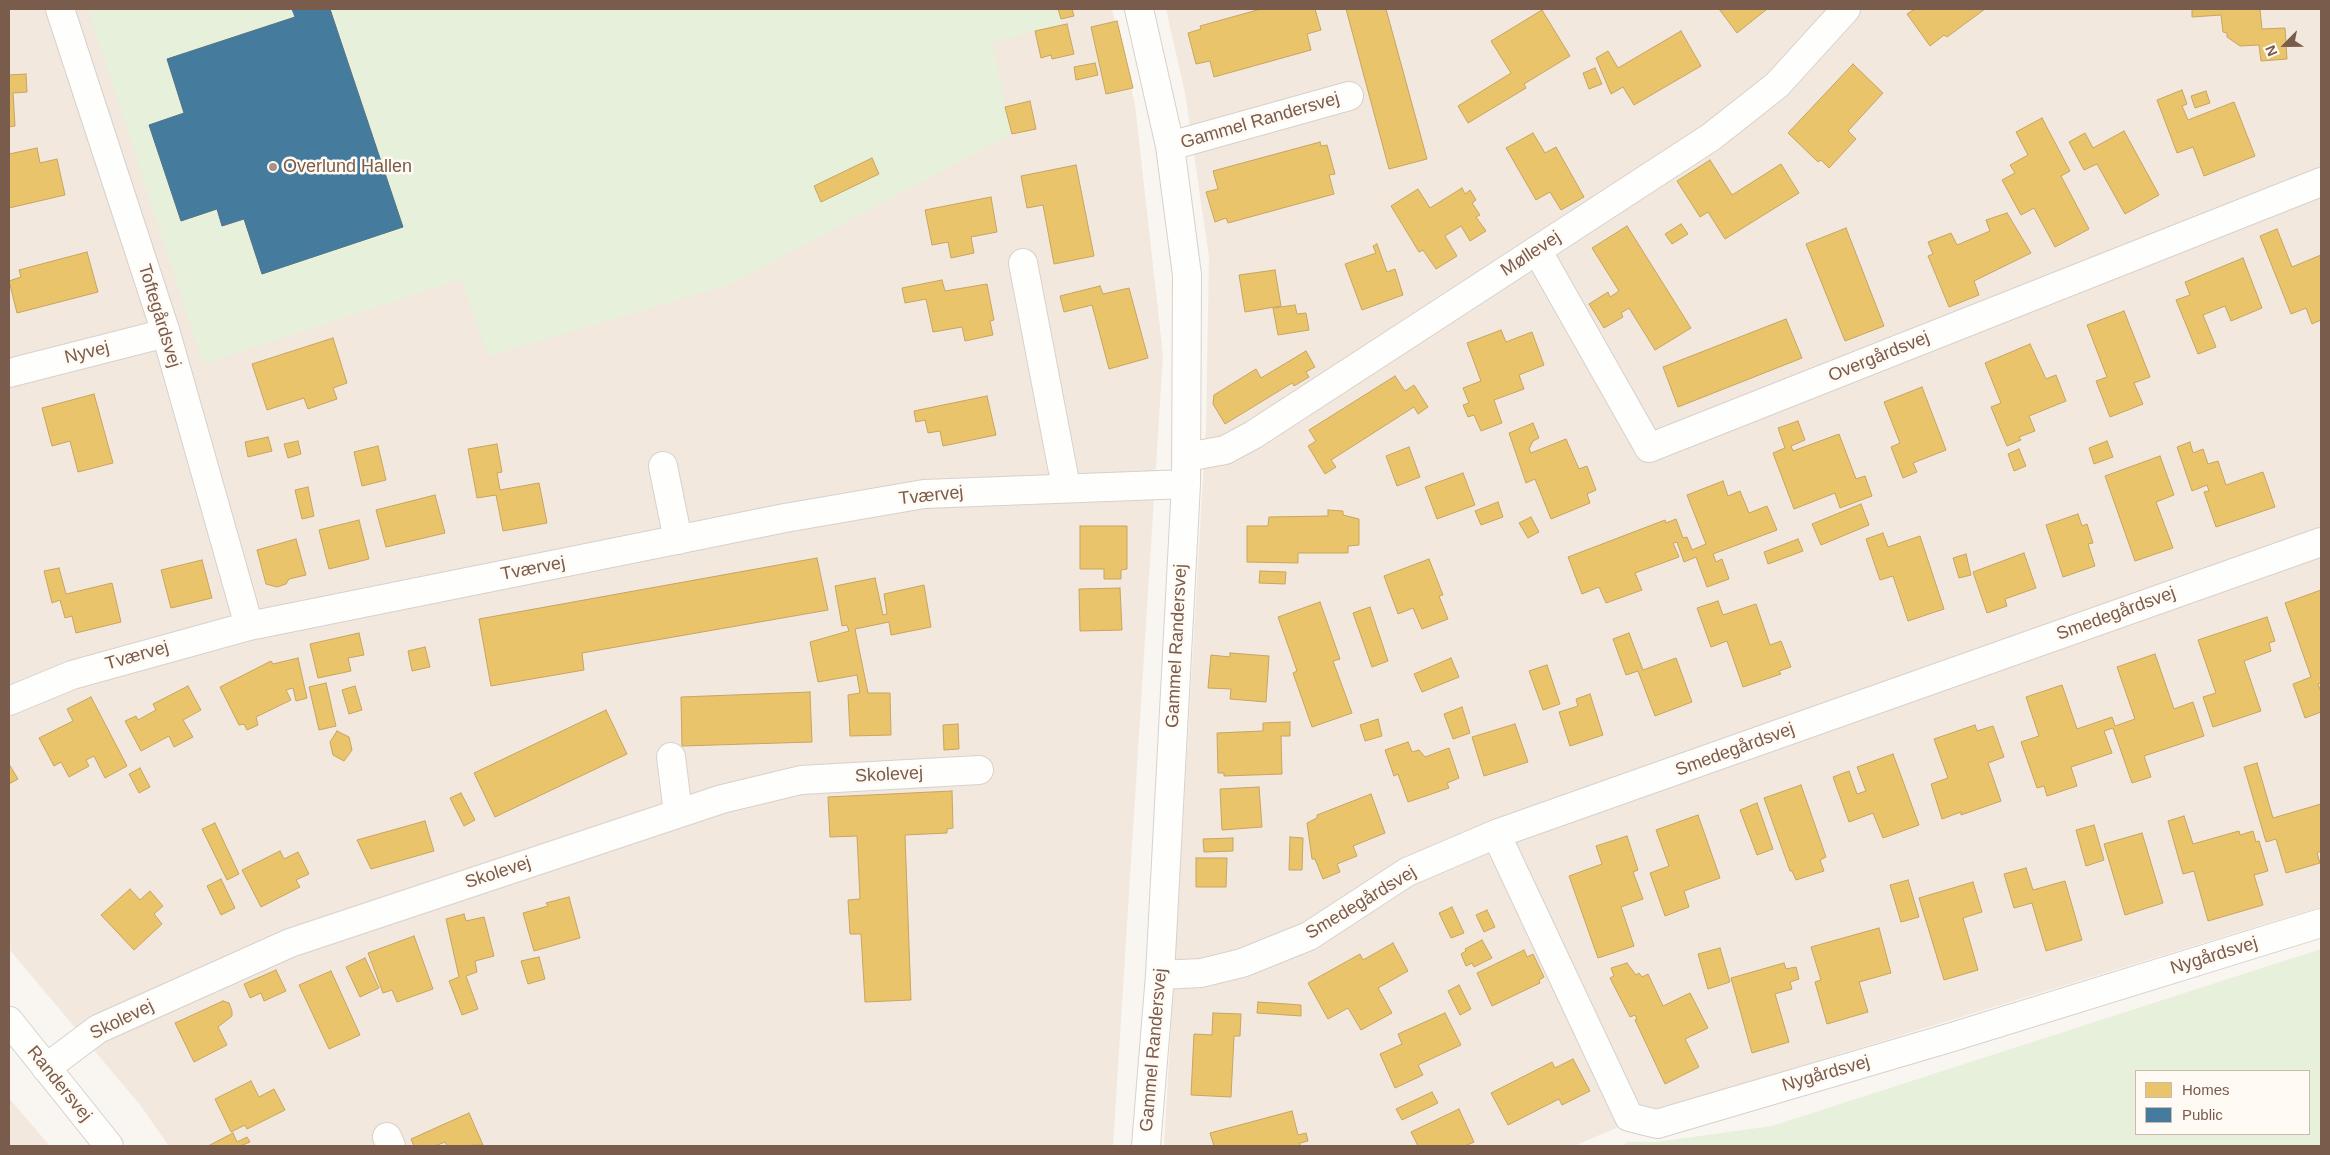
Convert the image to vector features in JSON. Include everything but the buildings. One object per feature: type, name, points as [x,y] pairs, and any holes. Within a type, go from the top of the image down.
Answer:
[{"type":"street","name":"Toftegårdsvej","points":[[60,9],[166,333],[249,626]]},
{"type":"street","name":"Gammel Randersvej","points":[[1139,9],[1170,146],[1187,275],[1186,484],[1160,975],[1146,1146]]},
{"type":"street","name":"Møllevej","points":[[1187,457],[1225,450],[1252,436],[1711,137],[1777,85],[1846,9]]},
{"type":"street","name":"Gammel Randersvej","points":[[1170,146],[1350,96]]},
{"type":"street","name":"Overgårdsvej","points":[[1537,250],[1648,448],[2321,182]]},
{"type":"street","points":[[1023,263],[1066,487]]},
{"type":"street","name":"Nyvej","points":[[9,373],[166,333]]},
{"type":"street","points":[[663,466],[678,540]]},
{"type":"street","name":"Tværvej","points":[[9,701],[72,675],[249,626],[678,540],[924,494],[1066,487],[1186,484]]},
{"type":"street","name":"Smedegårdsvej","points":[[1160,975],[1201,973],[1242,963],[1309,936],[1407,872],[1496,834],[2321,542]]},
{"type":"street","points":[[671,757],[678,813]]},
{"type":"street","name":"Skolevej","points":[[46,1068],[98,1029],[290,942],[678,813],[722,799],[801,780],[979,770]]},
{"type":"street","name":"Nygårdsvej","points":[[1496,834],[1629,1117],[1657,1124],[1949,1038],[2321,923]]},
{"type":"street","name":"Randersvej","points":[[9,1021],[109,1146]]},
{"type":"shaded area","points":[[9,9],[1112,9],[1135,105],[1163,355],[1113,1146],[169,1146],[140,1105],[9,949]]},
{"type":"shaded area","points":[[1166,9],[2321,9],[2321,907],[1663,1108],[1574,1146],[1164,1146],[1206,427],[1209,257],[1185,93]]},
{"type":"shaded area","points":[[9,1098],[50,1146],[9,1146]]},
{"type":"green space","points":[[88,9],[1059,9],[1062,23],[993,43],[1011,134],[729,285],[488,356],[461,279],[203,364]]},
{"type":"green space","points":[[2321,949],[2321,1146],[1621,1146],[1627,1142],[1657,1142],[1772,1126]]},
{"type":"place","name":"Overlund Hallen","points":[[273,167]]}]
